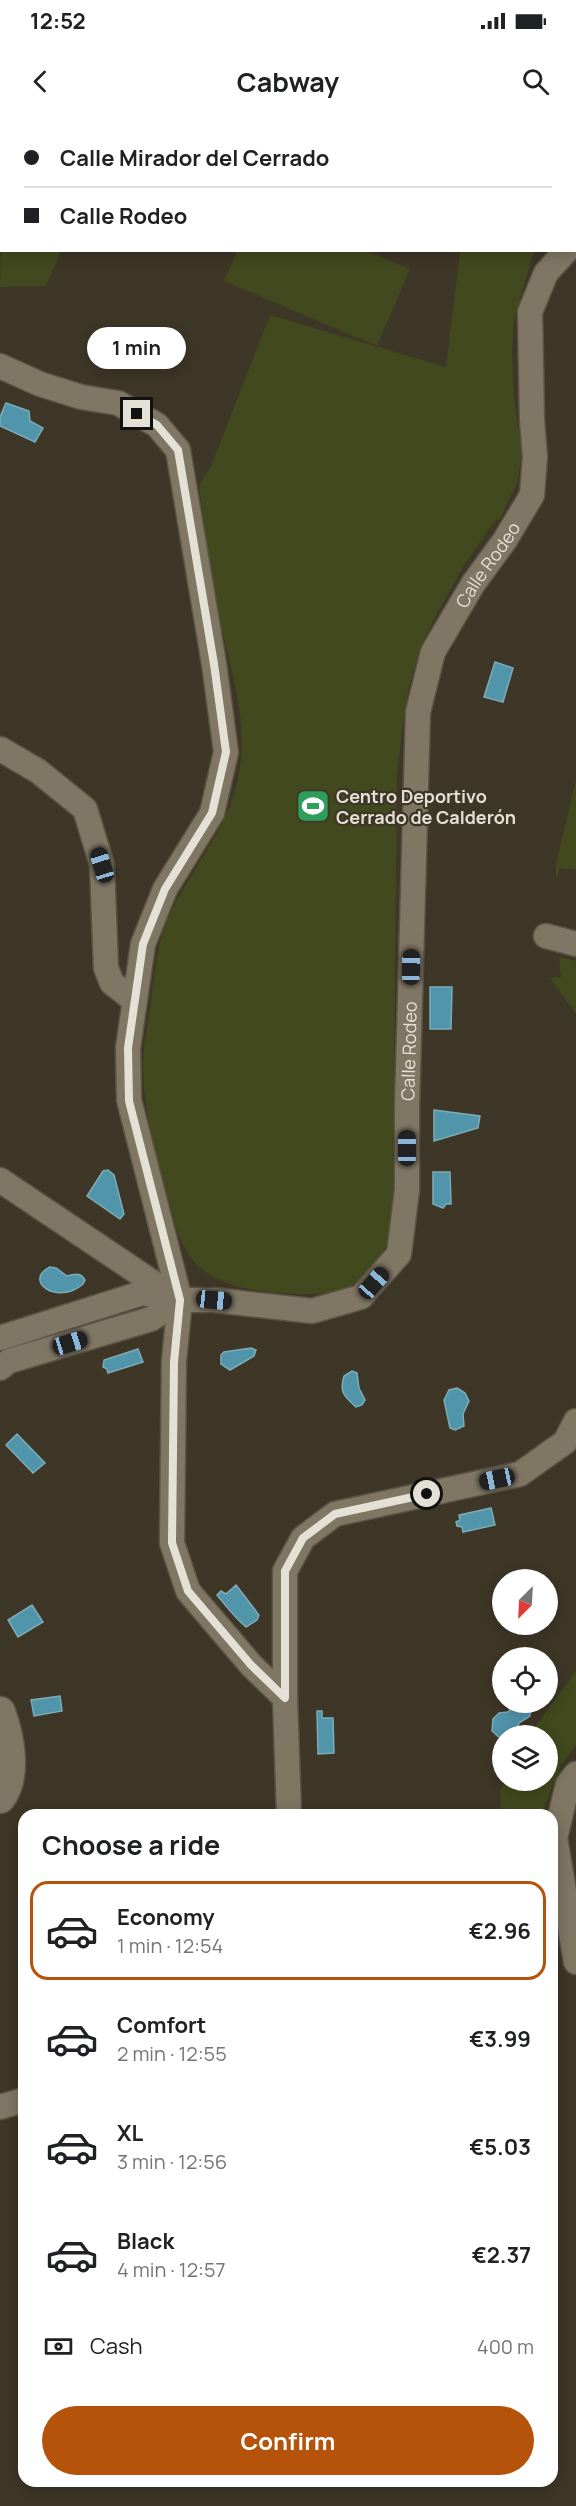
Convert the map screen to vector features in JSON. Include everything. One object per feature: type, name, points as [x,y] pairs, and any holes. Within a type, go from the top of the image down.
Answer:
[{"type":"street","name":"Calle Rodeo","points":[[0,1338],[142,1293],[180,1300],[214,1300],[312,1311],[362,1297],[399,1254],[407,1190],[407,1106],[418,712],[433,652],[473,584],[505,540],[532,495],[535,456],[530,312],[546,273],[565,252]]},
{"type":"street","points":[[0,366],[40,384],[81,397],[118,403],[157,425],[178,450],[214,664],[226,752],[212,813],[165,889],[143,944],[128,1048],[129,1101],[180,1300],[174,1362],[172,1543],[188,1591],[251,1665],[285,1698]]},
{"type":"street","points":[[0,749],[38,771],[85,809],[102,865],[106,968],[112,983],[134,1000]]},
{"type":"street","points":[[546,936],[576,945]]},
{"type":"street","points":[[0,1180],[180,1300]]},
{"type":"street","points":[[0,1368],[9,1361],[152,1319],[180,1300]]},
{"type":"street","points":[[289,1809],[285,1698],[285,1571],[303,1538],[335,1514],[520,1474],[565,1442],[576,1421]]},
{"type":"street","points":[[0,1712],[8,1734],[11,1758],[4,1793],[0,1798]]},
{"type":"street","points":[[558,1826],[568,1784],[576,1774]]},
{"type":"street","points":[[558,1856],[576,1962]]},
{"type":"street","points":[[0,2107],[18,2102]]},
{"type":"green space","points":[[1,252],[61,252],[46,286],[0,287]]},
{"type":"green space","points":[[237,252],[369,252],[410,269],[377,346],[224,281]]},
{"type":"green space","name":"Centro Deportivo Cerrado de Calderón","points":[[460,252],[534,252],[514,320],[512,352],[514,398],[522,451],[518,481],[499,521],[496,519],[457,576],[430,628],[417,660],[406,702],[397,774],[393,1223],[387,1245],[378,1262],[367,1275],[353,1285],[338,1290],[301,1294],[249,1289],[221,1281],[204,1271],[192,1259],[180,1239],[161,1173],[144,1090],[145,1041],[156,961],[164,929],[172,909],[222,824],[230,806],[240,767],[242,746],[239,704],[213,587],[199,485],[211,466],[270,315],[446,367]]},
{"type":"green space","points":[[576,780],[576,870],[560,868],[556,880],[556,864]]},
{"type":"green space","points":[[559,957],[576,961],[576,1014],[550,978],[561,977]]},
{"type":"green space","points":[[576,1671],[576,1745],[558,1772],[558,1725],[536,1725],[545,1713],[558,1713],[558,1696]]},
{"type":"green space","points":[[500,1791],[551,1791],[543,1809],[501,1809]]},
{"type":"water","points":[[6,403],[29,411],[30,421],[43,428],[35,442],[0,426],[0,417]]},
{"type":"water","points":[[495,662],[513,668],[503,702],[484,697]]},
{"type":"water","points":[[430,987],[452,987],[451,1029],[430,1029]]},
{"type":"water","points":[[434,1110],[480,1116],[478,1128],[434,1141]]},
{"type":"water","points":[[108,1170],[114,1175],[124,1214],[120,1219],[87,1196],[103,1171]]},
{"type":"water","points":[[433,1172],[450,1172],[451,1204],[446,1204],[443,1208],[433,1204]]},
{"type":"water","points":[[50,1267],[56,1268],[67,1276],[79,1275],[85,1280],[73,1290],[63,1293],[54,1292],[47,1289],[40,1279],[42,1273]]},
{"type":"water","points":[[251,1348],[256,1350],[254,1356],[230,1370],[221,1364],[221,1355],[224,1352]]},
{"type":"water","points":[[138,1349],[143,1362],[108,1373],[103,1367],[104,1360]]},
{"type":"water","points":[[352,1371],[357,1373],[359,1388],[365,1400],[362,1405],[356,1407],[342,1390],[344,1376]]},
{"type":"water","points":[[457,1388],[465,1393],[469,1401],[463,1414],[464,1426],[455,1430],[450,1428],[444,1400],[449,1390]]},
{"type":"water","points":[[17,1434],[45,1463],[33,1473],[6,1445]]},
{"type":"water","points":[[491,1508],[495,1525],[463,1532],[462,1527],[457,1526],[456,1522],[460,1520],[459,1515]]},
{"type":"water","points":[[236,1585],[259,1615],[257,1620],[246,1627],[217,1595],[221,1591],[226,1594]]},
{"type":"water","points":[[32,1605],[43,1622],[18,1637],[8,1620]]},
{"type":"water","points":[[60,1696],[62,1711],[34,1716],[31,1700]]},
{"type":"water","points":[[317,1711],[322,1711],[322,1718],[333,1718],[334,1753],[318,1754]]},
{"type":"water","points":[[499,1713],[530,1713],[530,1716],[518,1725],[492,1725],[493,1719]]},
{"type":"place","name":"Centro Deportivo Cerrado de Calderón","points":[[313,806]]},
{"type":"route","points":[[137,414],[157,425],[178,450],[214,664],[226,752],[212,813],[165,889],[143,944],[128,1048],[129,1101],[180,1300],[174,1362],[172,1543],[188,1591],[251,1665],[285,1698],[285,1571],[303,1538],[335,1514],[427,1494]]}]
